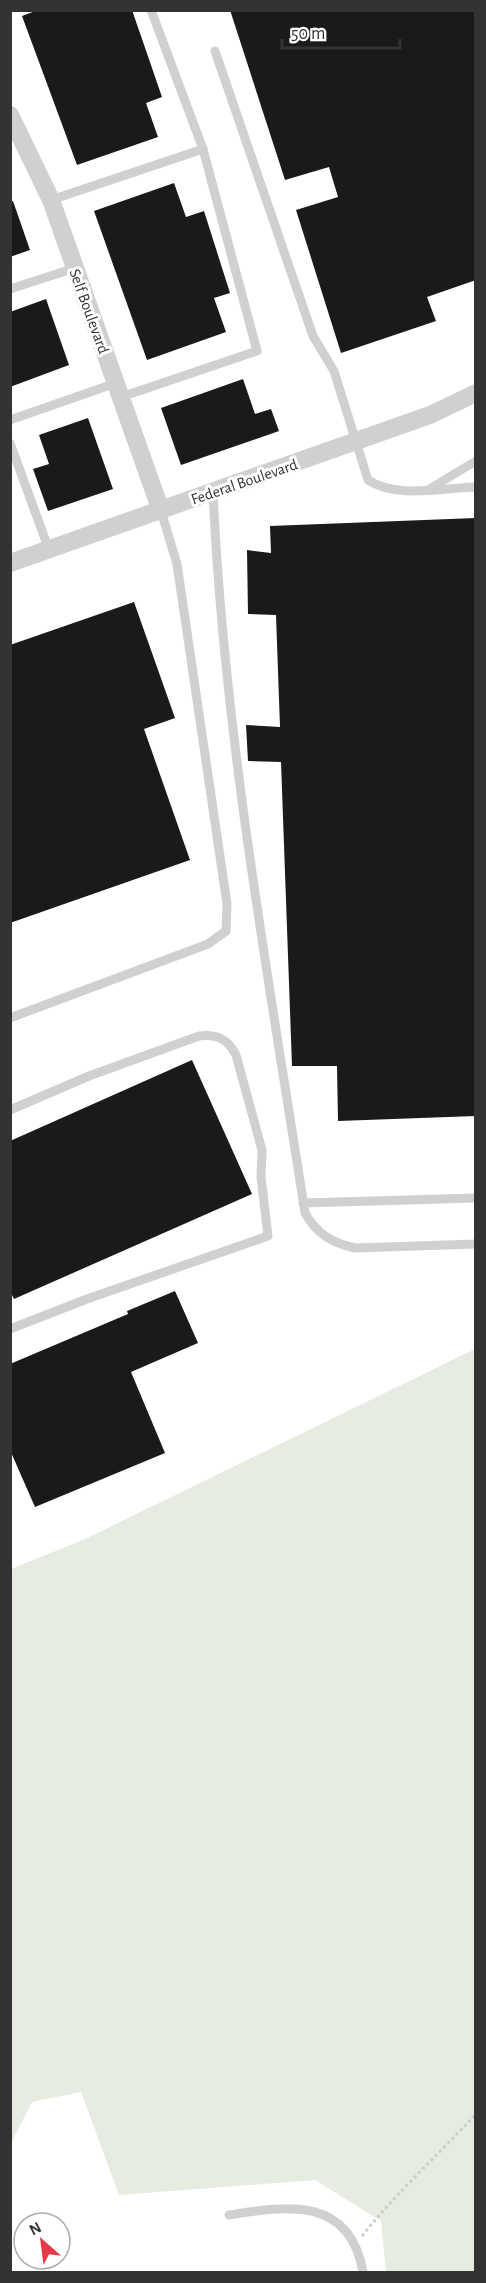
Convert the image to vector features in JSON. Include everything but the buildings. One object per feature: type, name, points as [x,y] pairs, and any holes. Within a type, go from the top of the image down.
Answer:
[{"type":"street","name":"Self Boulevard","points":[[10,115],[51,200],[161,511]]},
{"type":"street","name":"Federal Boulevard","points":[[10,563],[430,415],[476,393]]},
{"type":"lane","points":[[10,420],[257,351],[203,149],[151,10]]},
{"type":"lane","points":[[215,51],[313,336],[334,371],[368,480],[377,486],[397,490],[476,487]]},
{"type":"lane","points":[[51,200],[203,149]]},
{"type":"lane","points":[[10,289],[75,268]]},
{"type":"lane","points":[[10,443],[49,550]]},
{"type":"lane","points":[[429,489],[476,461]]},
{"type":"lane","points":[[213,492],[223,654],[246,829],[304,1213],[312,1226],[339,1245],[355,1248],[476,1244]]},
{"type":"lane","points":[[10,1018],[208,944],[226,932],[227,904],[177,564],[161,511]]},
{"type":"lane","points":[[10,1110],[89,1076],[199,1036],[216,1036],[224,1039],[236,1055],[262,1150],[261,1177],[268,1236],[87,1299],[10,1329]]},
{"type":"lane","points":[[303,1203],[476,1198]]},
{"type":"lane","points":[[229,2215],[275,2208],[305,2210],[330,2217],[348,2231],[356,2244],[363,2272]]},
{"type":"path","points":[[356,2244],[390,2200],[434,2159],[476,2114]]},
{"type":"shaded area","points":[[475,1349],[475,2272],[386,2272],[381,2221],[315,2180],[119,2195],[81,2092],[32,2102],[11,2143],[11,1569],[85,1539]]}]
